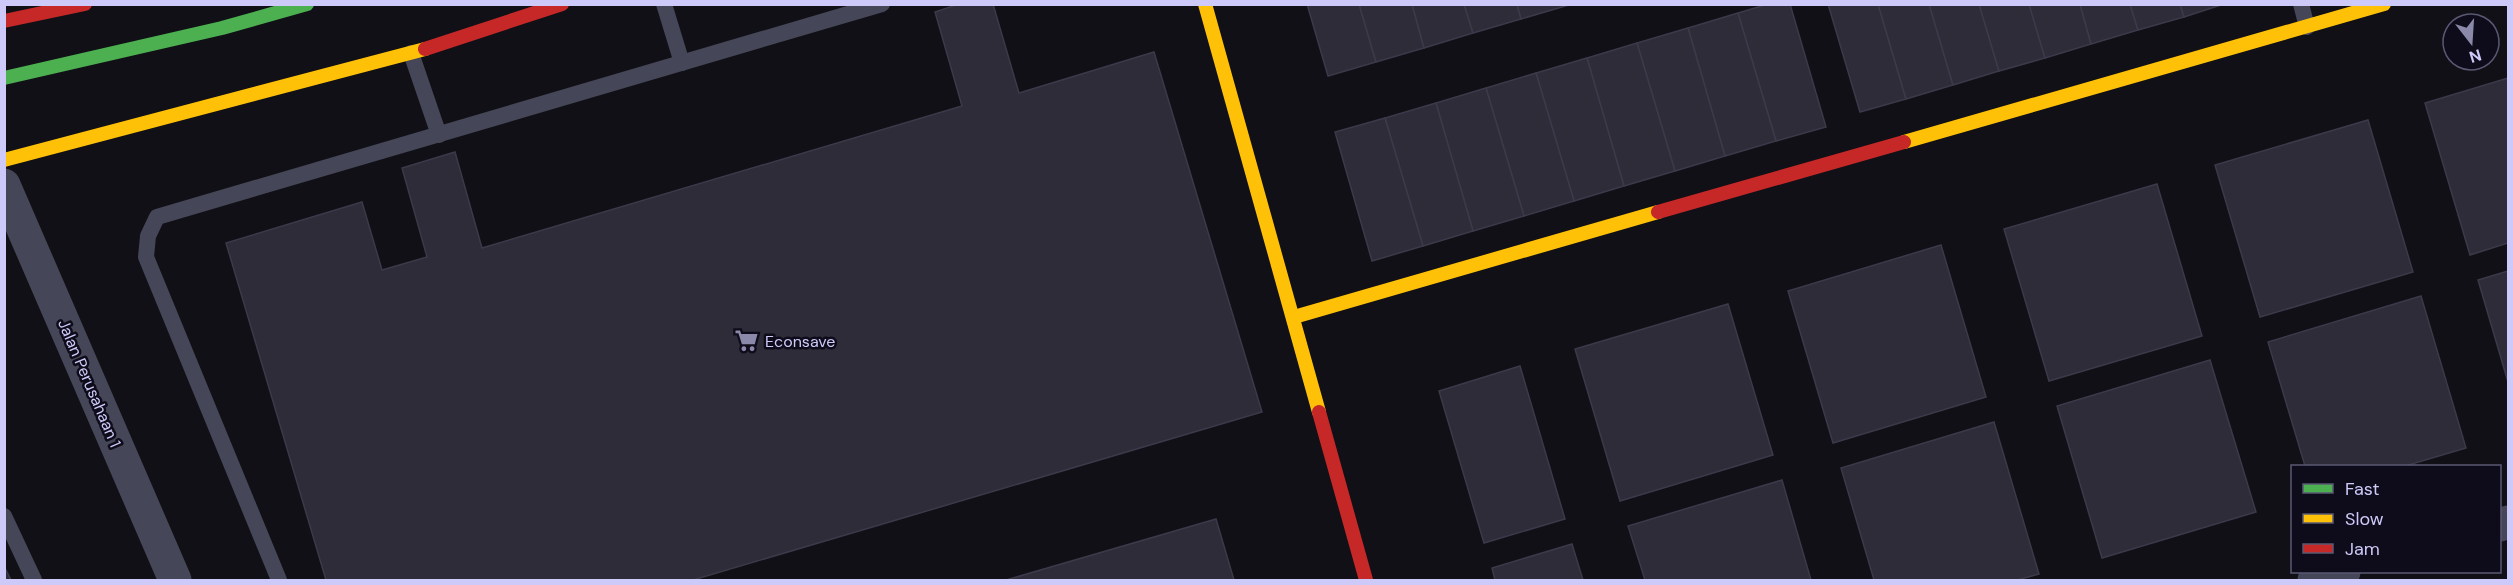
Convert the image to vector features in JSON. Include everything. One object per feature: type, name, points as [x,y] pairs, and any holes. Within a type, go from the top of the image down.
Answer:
[{"type":"street","points":[[4,21],[85,4]]},
{"type":"street","points":[[4,78],[222,28],[308,4]]},
{"type":"street","points":[[4,160],[411,53],[562,4]]},
{"type":"street","points":[[1205,4],[1366,580]]},
{"type":"street","points":[[1294,317],[2384,4]]},
{"type":"street","name":"Jalan Perusahaan 1","points":[[4,185],[175,580]]},
{"type":"street","points":[[2314,580],[2340,573]]},
{"type":"lane","points":[[664,4],[682,63]]},
{"type":"lane","points":[[279,580],[146,256],[148,236],[158,218],[882,4]]},
{"type":"lane","points":[[2301,4],[2307,27]]},
{"type":"lane","points":[[411,53],[439,135]]},
{"type":"lane","points":[[4,516],[34,580]]},
{"type":"building","name":"Econsave","points":[[959,4],[993,4],[1019,93],[1154,52],[1262,412],[693,580],[326,580],[226,243],[362,202],[382,270],[427,257],[402,168],[455,152],[482,248],[962,106],[935,12]]},
{"type":"building","points":[[1307,4],[1359,4],[1376,62],[1328,76]]},
{"type":"building","points":[[1359,4],[1412,4],[1424,48],[1376,62]]},
{"type":"building","points":[[1412,4],[1464,4],[1473,33],[1424,48]]},
{"type":"building","points":[[1464,4],[1517,4],[1521,19],[1473,33]]},
{"type":"building","points":[[1517,4],[1569,4],[1569,5],[1521,19]]},
{"type":"building","points":[[1768,4],[1790,4],[1826,127],[1776,141],[1738,13]]},
{"type":"building","points":[[1828,4],[1878,4],[1906,99],[1860,112]]},
{"type":"building","points":[[1878,4],[1929,4],[1953,85],[1906,99]]},
{"type":"building","points":[[1929,4],[1979,4],[1999,71],[1953,85]]},
{"type":"building","points":[[1979,4],[2029,4],[2045,58],[1999,71]]},
{"type":"building","points":[[2029,4],[2080,4],[2091,44],[2045,58]]},
{"type":"building","points":[[2080,4],[2130,4],[2138,30],[2091,44]]},
{"type":"building","points":[[2130,4],[2180,4],[2184,17],[2138,30]]},
{"type":"building","points":[[2180,4],[2224,4],[2184,17]]},
{"type":"building","points":[[1738,13],[1776,141],[1725,156],[1688,28]]},
{"type":"building","points":[[1688,28],[1725,156],[1675,171],[1637,43]]},
{"type":"building","points":[[1637,43],[1675,171],[1624,186],[1587,58]]},
{"type":"building","points":[[1587,58],[1624,186],[1574,201],[1536,73]]},
{"type":"building","points":[[1536,73],[1574,201],[1524,216],[1486,88]]},
{"type":"building","points":[[2508,78],[2508,243],[2470,255],[2425,103]]},
{"type":"building","points":[[1486,88],[1524,216],[1473,231],[1436,103]]},
{"type":"building","points":[[1436,103],[1473,231],[1423,246],[1385,118]]},
{"type":"building","points":[[1385,118],[1423,246],[1372,261],[1335,132]]},
{"type":"building","points":[[2368,120],[2413,272],[2260,317],[2215,165]]},
{"type":"building","points":[[2157,184],[2202,336],[2049,381],[2004,229]]},
{"type":"building","points":[[1941,245],[1986,397],[1833,443],[1788,291]]},
{"type":"building","points":[[2508,271],[2508,382],[2478,280]]},
{"type":"building","points":[[2421,296],[2466,448],[2408,465],[2305,465],[2268,342]]},
{"type":"building","points":[[1728,304],[1773,455],[1620,501],[1575,349]]},
{"type":"building","points":[[2210,360],[2256,512],[2102,558],[2057,406]]},
{"type":"building","points":[[1520,366],[1565,519],[1484,543],[1439,391]]},
{"type":"building","points":[[1994,422],[2039,574],[2017,580],[1874,580],[1841,468]]},
{"type":"building","points":[[1782,480],[1811,580],[1645,580],[1628,526]]},
{"type":"building","points":[[1216,519],[1234,580],[1006,580]]},
{"type":"building","points":[[1572,544],[1583,580],[1495,580],[1492,568]]},
{"type":"building","points":[[4,566],[11,580],[4,580]]},
{"type":"traffic: fast","points":[[4,78],[222,28],[307,4]]},
{"type":"traffic: slow","points":[[1205,4],[1319,412]]},
{"type":"traffic: slow","points":[[1904,142],[2384,4]]},
{"type":"traffic: slow","points":[[4,160],[425,49]]},
{"type":"traffic: slow","points":[[1294,317],[1658,212]]},
{"type":"traffic: jam","points":[[4,21],[85,4]]},
{"type":"traffic: jam","points":[[425,49],[562,4]]},
{"type":"traffic: jam","points":[[1658,212],[1904,142]]},
{"type":"traffic: jam","points":[[1319,412],[1366,580]]},
{"type":"place","name":"Econsave","points":[[747,341]]}]
